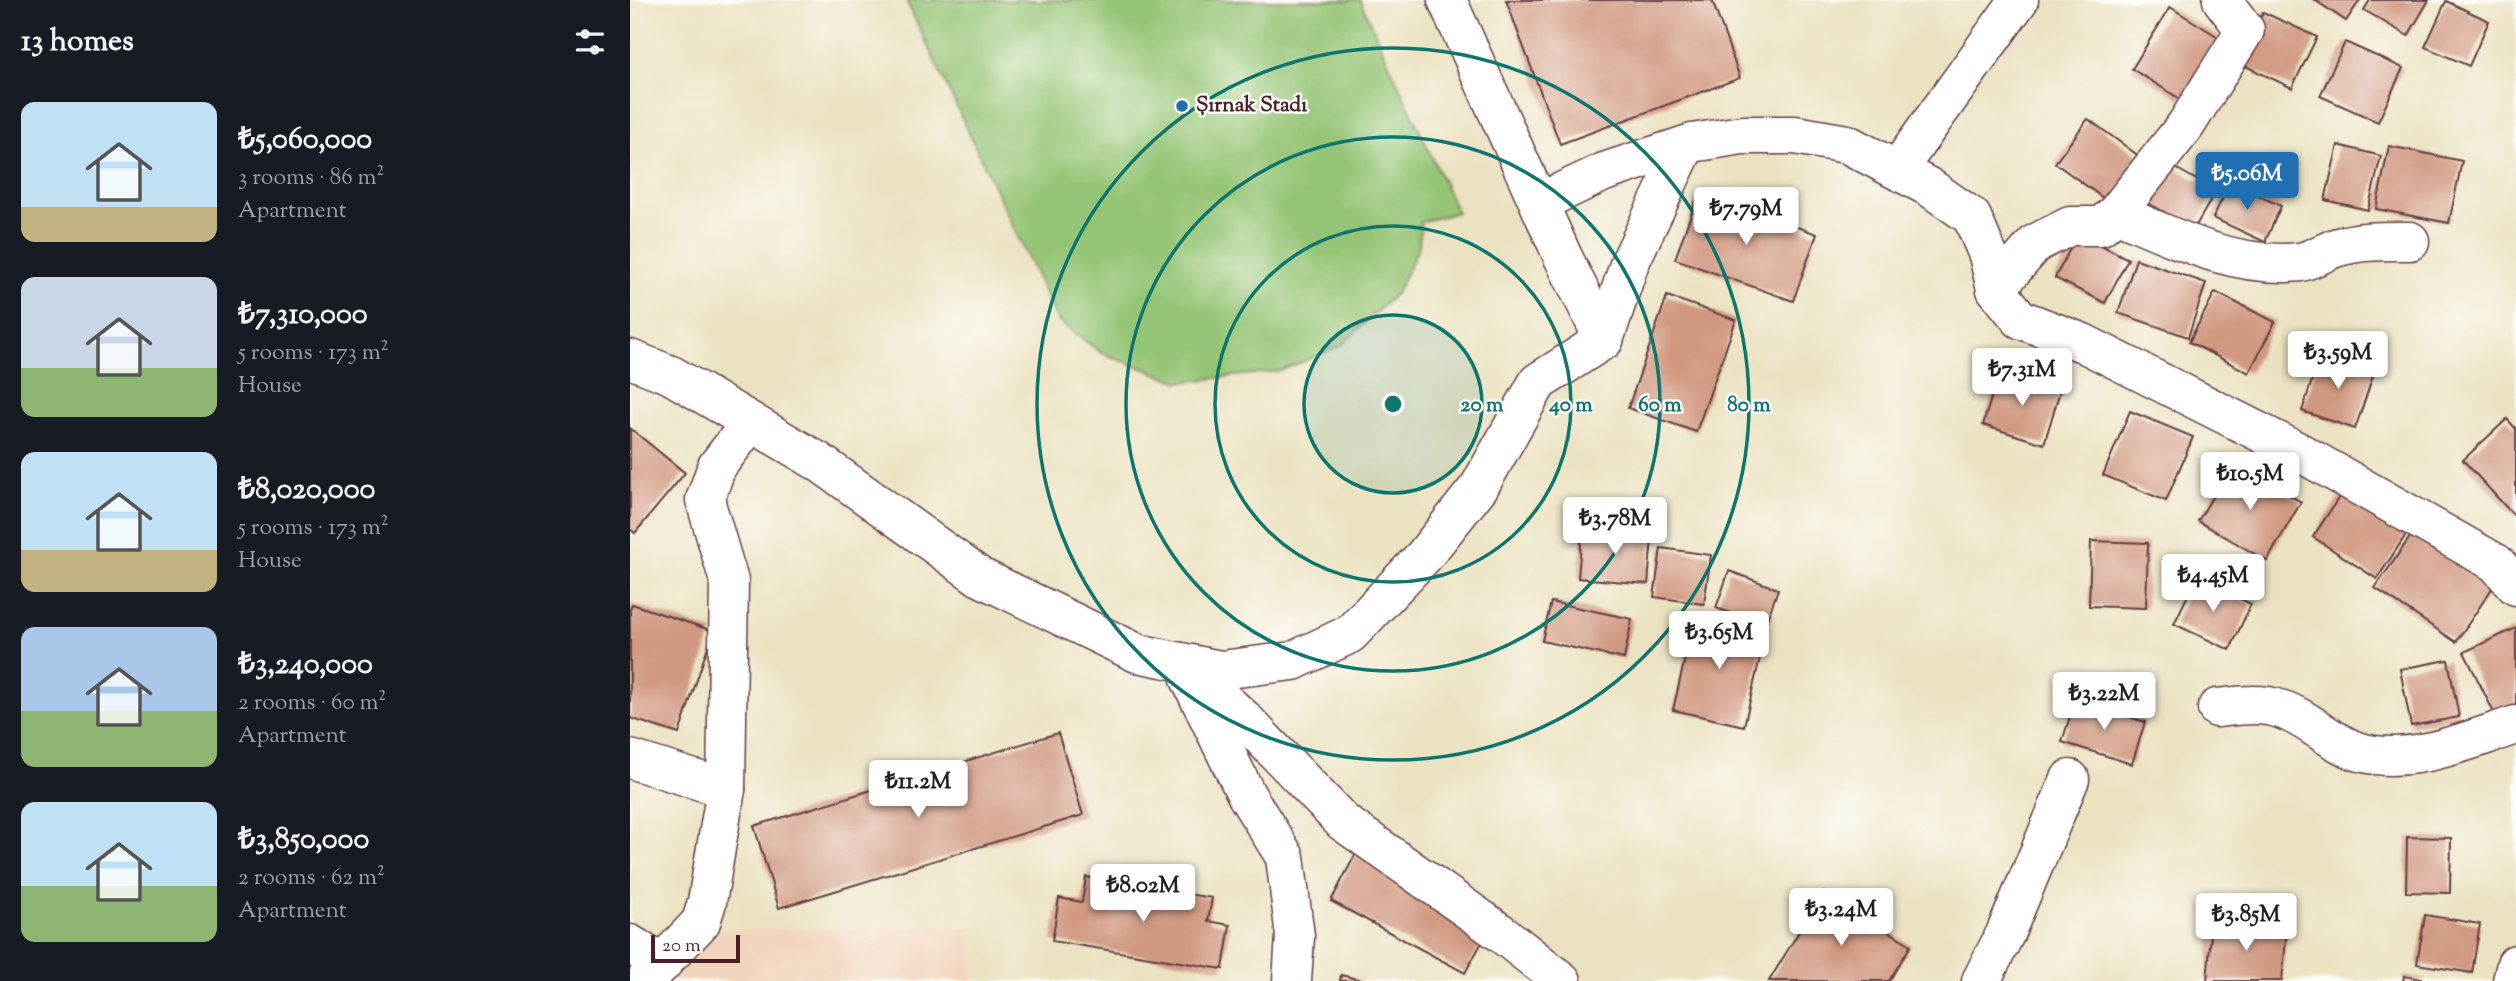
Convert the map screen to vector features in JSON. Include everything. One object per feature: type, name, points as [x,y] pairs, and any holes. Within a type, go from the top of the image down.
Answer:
[{"type":"street","points":[[1447,0],[1563,257],[1604,340]]},
{"type":"street","points":[[1896,170],[2019,0]]},
{"type":"street","points":[[1996,289],[2036,243],[2070,226],[2101,226],[2116,212],[2186,125],[2245,30],[2222,0]]},
{"type":"street","points":[[1540,202],[1604,172],[1692,144],[1742,135],[1795,135],[1847,144],[1929,187],[1972,217],[1988,255],[1996,289],[2020,319],[2083,343],[2301,453],[2496,562],[2516,586]]},
{"type":"street","points":[[630,359],[671,375],[819,462],[980,577],[1137,653],[1221,670],[1293,661],[1350,634],[1424,556],[1479,487],[1538,382],[1604,340],[1630,262],[1685,147]]},
{"type":"street","points":[[2116,212],[2182,241],[2226,256],[2265,264],[2304,261],[2337,248],[2371,241],[2410,241]]},
{"type":"street","points":[[630,944],[654,972],[701,922],[707,902],[726,789],[729,581],[705,500],[717,466],[751,422]]},
{"type":"street","points":[[1181,662],[1247,796],[1285,857],[1295,936],[1292,981]]},
{"type":"street","points":[[1181,662],[1242,716],[1343,822],[1501,933],[1562,981]]},
{"type":"street","points":[[2217,708],[2256,705],[2279,708],[2357,751],[2379,756],[2408,755],[2431,750],[2516,725]]},
{"type":"street","points":[[630,759],[726,789]]},
{"type":"street","points":[[1981,981],[2006,934],[2070,779]]},
{"type":"street","points":[[2512,981],[2516,964]]},
{"type":"shaded area","points":[[970,928],[973,981],[670,981],[721,930]]},
{"type":"green space","name":"Şırnak Stadı","points":[[906,0],[1360,0],[1457,212],[1421,222],[1419,246],[1397,292],[1341,346],[1280,371],[1180,382],[1102,353],[1058,321]]},
{"type":"building","points":[[1506,0],[1712,0],[1740,78],[1560,144]]},
{"type":"building","points":[[2315,0],[2360,0],[2346,21]]},
{"type":"building","points":[[2370,0],[2429,0],[2408,36],[2364,10]]},
{"type":"building","points":[[2446,1],[2489,21],[2469,66],[2425,47]]},
{"type":"building","points":[[2170,7],[2220,38],[2182,100],[2132,69]]},
{"type":"building","points":[[2263,12],[2317,37],[2292,88],[2239,63]]},
{"type":"building","points":[[2345,42],[2403,68],[2378,122],[2320,96]]},
{"type":"building","points":[[2088,119],[2143,159],[2110,203],[2055,163]]},
{"type":"building","points":[[2338,145],[2381,156],[2368,210],[2325,200]]},
{"type":"building","points":[[2389,146],[2462,161],[2449,223],[2376,209]]},
{"type":"building","points":[[2165,162],[2216,191],[2194,229],[2143,200]]},
{"type":"building","points":[[2230,182],[2281,206],[2265,242],[2213,218]]},
{"type":"building","points":[[1699,192],[1817,234],[1793,301],[1675,259]]},
{"type":"building","points":[[2078,233],[2128,259],[2105,303],[2055,278]]},
{"type":"building","points":[[2136,259],[2206,283],[2188,337],[2118,313]]},
{"type":"building","points":[[2215,292],[2275,322],[2249,373],[2189,342]]},
{"type":"building","points":[[1667,296],[1736,320],[1696,432],[1628,408]]},
{"type":"building","points":[[2321,353],[2375,370],[2355,429],[2302,411]]},
{"type":"building","points":[[1999,372],[2060,391],[2044,444],[1983,425]]},
{"type":"building","points":[[2130,411],[2193,437],[2166,501],[2103,475]]},
{"type":"building","points":[[2507,419],[2516,429],[2516,518],[2463,460]]},
{"type":"building","points":[[630,428],[685,473],[635,533],[630,529]]},
{"type":"building","points":[[2233,462],[2301,502],[2267,561],[2198,521]]},
{"type":"building","points":[[2345,488],[2409,530],[2377,579],[2313,537]]},
{"type":"building","points":[[2417,527],[2497,581],[2456,642],[2375,588]]},
{"type":"building","points":[[1582,531],[1652,537],[1648,584],[1578,578]]},
{"type":"building","points":[[2091,541],[2148,543],[2146,608],[2089,606]]},
{"type":"building","points":[[1661,548],[1711,555],[1704,604],[1654,597]]},
{"type":"building","points":[[1729,571],[1778,589],[1765,625],[1716,608]]},
{"type":"building","points":[[2196,578],[2251,604],[2230,650],[2174,624]]},
{"type":"building","points":[[1551,602],[1632,619],[1624,659],[1542,641]]},
{"type":"building","points":[[632,604],[713,631],[679,734],[630,718]]},
{"type":"building","points":[[1695,615],[1766,632],[1744,726],[1673,710]]},
{"type":"building","points":[[2516,628],[2516,712],[2498,721],[2464,652]]},
{"type":"building","points":[[2448,660],[2459,717],[2411,726],[2400,669]]},
{"type":"building","points":[[2075,700],[2145,722],[2132,764],[2062,742]]},
{"type":"building","points":[[1058,733],[1083,815],[779,908],[754,826]]},
{"type":"building","points":[[2407,837],[2451,838],[2450,893],[2406,892]]},
{"type":"building","points":[[1356,853],[1491,926],[1465,973],[1331,901]]},
{"type":"building","points":[[1086,877],[1212,898],[1208,921],[1230,925],[1223,969],[1052,941],[1059,898],[1082,902]]},
{"type":"building","points":[[1823,892],[1911,945],[1889,981],[1769,981]]},
{"type":"building","points":[[2425,915],[2480,924],[2472,973],[2417,964]]},
{"type":"building","points":[[2212,922],[2287,929],[2282,981],[2207,981]]},
{"type":"building","points":[[1341,975],[1361,980],[1361,981],[1340,981]]},
{"type":"building","points":[[2404,976],[2426,980],[2426,981],[2403,981]]},
{"type":"place","name":"Şırnak Stadı","points":[[1182,106]]}]
